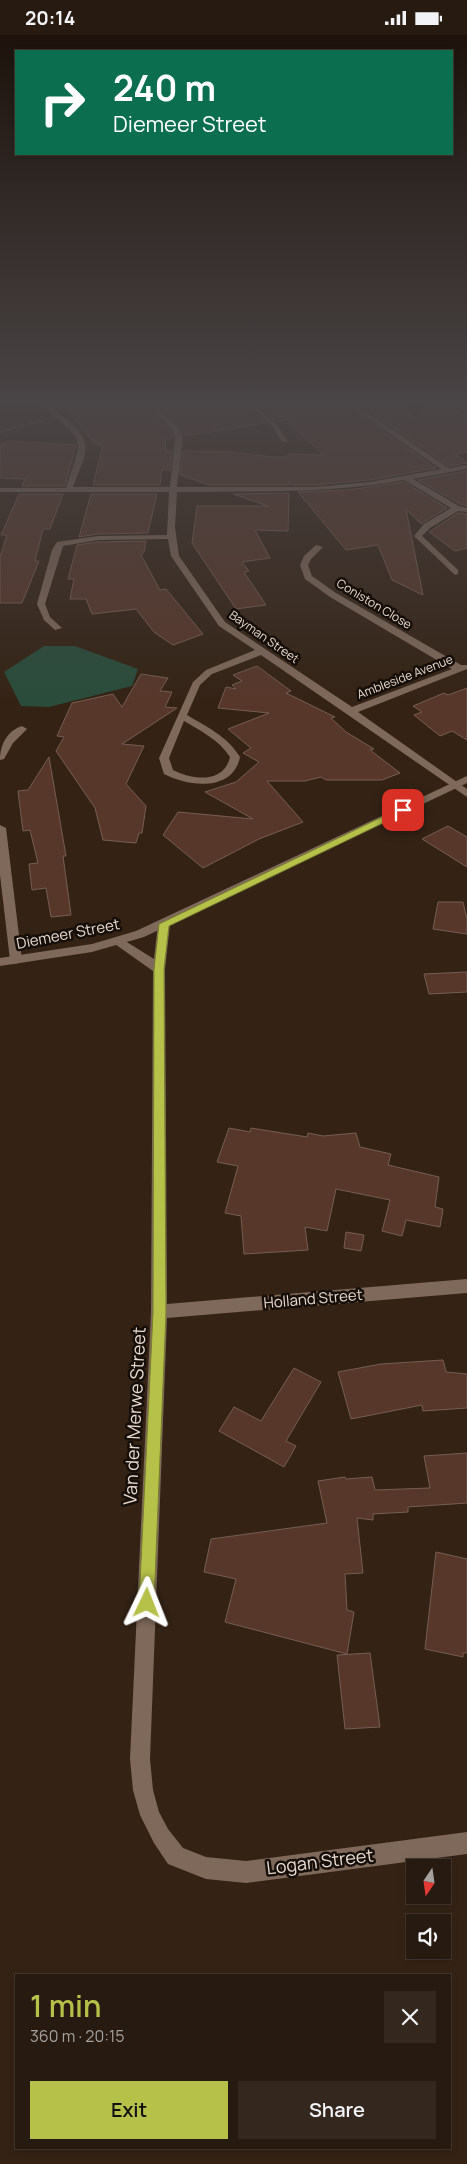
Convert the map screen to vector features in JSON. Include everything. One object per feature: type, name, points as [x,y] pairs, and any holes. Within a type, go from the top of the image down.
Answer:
[{"type":"street","name":"Bayman Street","points":[[171,504],[172,537],[175,556],[222,624],[352,711],[467,794]]},
{"type":"street","points":[[451,504],[467,510]]},
{"type":"street","points":[[454,572],[418,536],[427,526],[457,508]]},
{"type":"street","points":[[58,628],[48,621],[43,613],[42,604],[56,550],[60,544],[98,538],[172,537]]},
{"type":"street","name":"Coniston Close","points":[[319,547],[307,558],[304,565],[308,577],[333,595],[463,667]]},
{"type":"street","points":[[182,716],[221,740],[232,750],[235,757],[232,768],[224,775],[202,781],[189,781],[168,772],[164,758],[182,716],[196,684],[209,672],[262,651]]},
{"type":"street","name":"Ambleside Avenue","points":[[352,711],[463,667]]},
{"type":"street","points":[[0,757],[9,741],[22,729]]},
{"type":"street","name":"Diemeer Street","points":[[0,962],[118,942],[164,924],[467,779]]},
{"type":"street","points":[[0,828],[16,959]]},
{"type":"street","name":"Van der Merwe Street","points":[[164,924],[159,969],[159,1313],[140,1759],[143,1790],[150,1815],[161,1836],[176,1856]]},
{"type":"street","points":[[118,942],[140,954],[159,969]]},
{"type":"street","name":"Holland Street","points":[[159,1313],[467,1286]]},
{"type":"street","name":"Logan Street","points":[[176,1856],[206,1868],[246,1872],[467,1843]]},
{"type":"green space","points":[[44,646],[75,646],[138,669],[132,686],[49,707],[21,706],[4,672]]},
{"type":"building","points":[[14,504],[59,504],[50,529],[43,529],[35,561],[39,561],[22,603],[0,603],[0,557],[7,535],[1,535]]},
{"type":"building","points":[[88,504],[155,504],[148,533],[98,534],[79,537]]},
{"type":"building","points":[[263,504],[289,504],[288,531],[255,530],[270,558],[242,562],[249,571],[244,572],[266,605],[236,609],[192,543],[197,506],[268,506]]},
{"type":"building","points":[[308,504],[441,504],[447,508],[421,524],[406,509],[423,595],[392,580],[378,545],[346,550]]},
{"type":"building","points":[[458,513],[467,514],[467,548],[455,551],[429,532]]},
{"type":"building","points":[[146,541],[144,552],[141,555],[160,590],[166,589],[203,634],[173,645],[154,632],[136,609],[92,614],[86,599],[70,599],[74,579],[68,579],[77,545],[98,542]]},
{"type":"building","points":[[257,666],[291,691],[286,693],[335,717],[331,718],[346,732],[374,749],[370,750],[400,773],[382,780],[326,780],[321,777],[305,781],[267,781],[303,822],[259,839],[203,868],[163,835],[178,812],[253,819],[205,792],[236,782],[259,762],[243,753],[251,748],[228,729],[269,713],[218,708],[226,687],[236,689],[232,685],[242,681],[233,675]]},
{"type":"building","points":[[141,674],[168,678],[160,691],[172,692],[165,707],[177,708],[122,744],[144,746],[126,784],[146,806],[142,833],[139,833],[136,843],[103,840],[95,808],[56,751],[64,737],[57,736],[72,703],[113,694],[122,707]]},
{"type":"building","points":[[467,688],[467,740],[452,731],[440,736],[414,715],[422,712],[413,706],[444,693],[448,695]]},
{"type":"building","points":[[49,757],[66,856],[63,856],[71,915],[51,917],[46,888],[32,890],[29,864],[38,863],[30,830],[23,831],[18,791],[28,790]]},
{"type":"building","points":[[448,826],[467,837],[467,867],[422,839]]},
{"type":"building","points":[[438,902],[463,902],[467,919],[467,934],[433,929]]},
{"type":"building","points":[[467,972],[467,992],[429,994],[424,974]]},
{"type":"building","points":[[229,1128],[250,1132],[251,1128],[307,1137],[308,1133],[323,1136],[356,1133],[360,1147],[391,1154],[388,1165],[439,1177],[435,1207],[443,1209],[440,1227],[406,1220],[402,1236],[382,1231],[390,1200],[336,1189],[327,1231],[305,1227],[308,1250],[244,1254],[241,1216],[225,1213],[238,1166],[217,1162]]},
{"type":"building","points":[[346,1232],[364,1235],[361,1251],[344,1248]]},
{"type":"building","points":[[443,1360],[446,1372],[467,1374],[467,1408],[423,1411],[422,1405],[351,1419],[338,1372],[381,1364]]},
{"type":"building","points":[[294,1368],[321,1382],[286,1441],[296,1446],[284,1467],[219,1431],[234,1407],[261,1421]]},
{"type":"building","points":[[467,1453],[467,1503],[408,1507],[408,1512],[373,1514],[373,1520],[357,1518],[363,1573],[345,1574],[347,1610],[354,1612],[347,1654],[225,1622],[236,1579],[204,1572],[211,1539],[327,1523],[318,1481],[345,1477],[346,1479],[372,1477],[375,1490],[430,1488],[424,1456]]},
{"type":"building","points":[[436,1552],[467,1559],[467,1653],[463,1653],[463,1657],[425,1649]]},
{"type":"building","points":[[370,1653],[380,1727],[345,1729],[337,1655]]},
{"type":"route","points":[[147,1603],[159,1313],[159,969],[165,936],[164,924],[403,810]]}]
